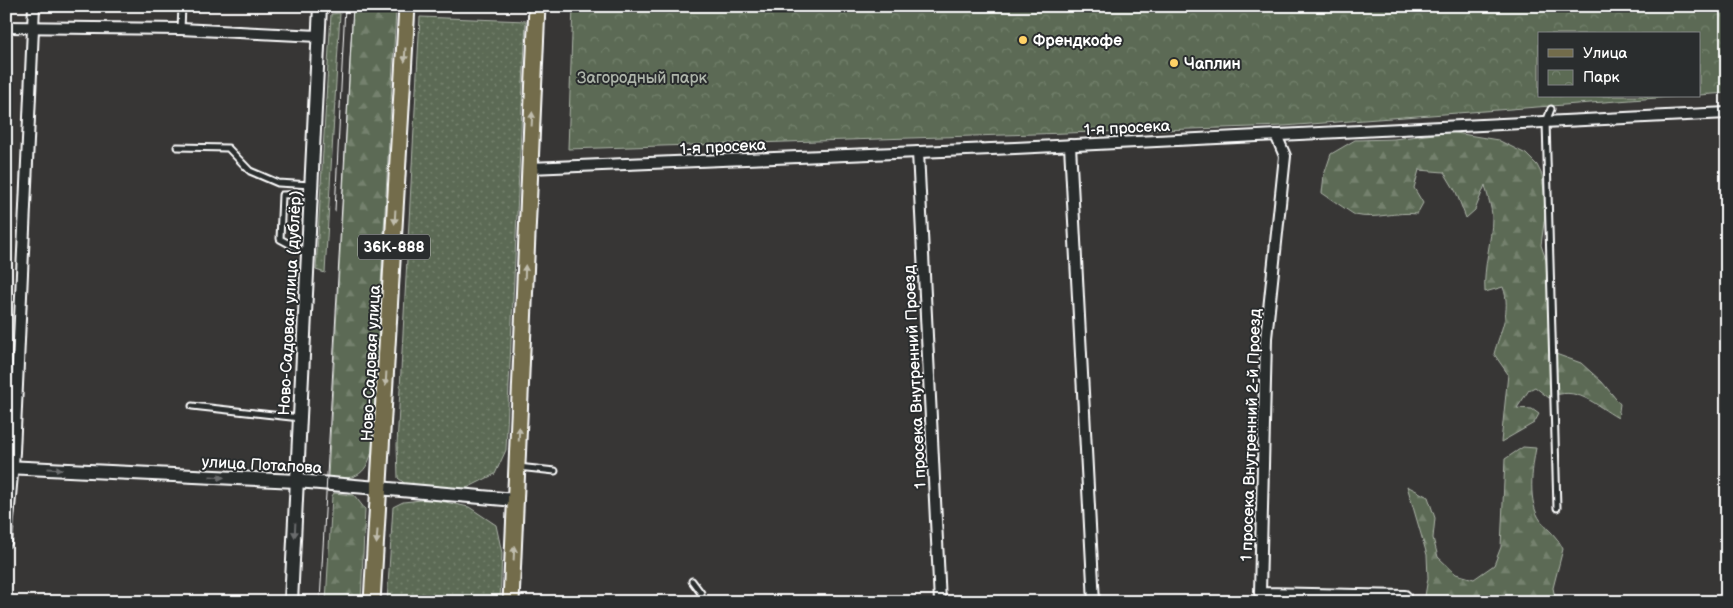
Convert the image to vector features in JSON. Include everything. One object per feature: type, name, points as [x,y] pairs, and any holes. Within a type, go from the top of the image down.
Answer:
[{"type":"main road","name":"Ново-Садовая улица","points":[[372,602],[407,6]]},
{"type":"main road","points":[[511,602],[537,6]]},
{"type":"street","points":[[6,542],[34,6]]},
{"type":"street","name":"Ново-Садовая улица (дублёр)","points":[[292,602],[320,6]]},
{"type":"street","points":[[6,27],[181,29],[318,36]]},
{"type":"street","name":"1-я просека","points":[[530,168],[918,152],[1727,113]]},
{"type":"street","name":"1 просека Внутренний 2-й Проезд","points":[[1276,135],[1285,156],[1266,338],[1260,593],[1405,596]]},
{"type":"street","points":[[1070,145],[1094,602]]},
{"type":"street","name":"1 просека Внутренний Проезд","points":[[918,152],[940,602]]},
{"type":"street","name":"улица Потапова","points":[[9,467],[297,481],[516,500]]},
{"type":"lane","points":[[181,29],[182,6]]},
{"type":"lane","points":[[1551,109],[1546,122],[1558,508]]},
{"type":"lane","points":[[177,147],[228,148],[250,171],[278,183],[311,190]]},
{"type":"lane","points":[[308,254],[280,239],[282,195],[311,190]]},
{"type":"lane","points":[[192,406],[300,418]]},
{"type":"lane","points":[[518,467],[555,471]]},
{"type":"lane","points":[[692,581],[701,593],[701,602]]},
{"type":"green space","name":"Загородный парк","points":[[573,6],[1727,6],[1727,93],[1700,95],[1700,32],[1538,32],[1538,98],[1657,98],[1284,126],[568,149]]},
{"type":"green space","points":[[353,8],[396,10],[372,451],[362,472],[352,477],[328,478]]},
{"type":"green space","points":[[340,13],[325,273],[316,270],[331,14]]},
{"type":"green space","points":[[420,17],[526,21],[506,450],[495,474],[467,488],[413,490],[398,478],[397,445]]},
{"type":"green space","points":[[1450,132],[1498,140],[1526,154],[1537,165],[1542,175],[1546,208],[1541,245],[1546,260],[1551,300],[1549,343],[1553,353],[1581,363],[1602,382],[1620,404],[1618,418],[1593,402],[1577,395],[1568,393],[1549,398],[1535,387],[1529,390],[1517,408],[1532,409],[1539,414],[1534,423],[1501,442],[1508,374],[1494,354],[1506,313],[1506,304],[1503,287],[1485,292],[1485,273],[1492,217],[1485,185],[1475,210],[1466,218],[1456,192],[1444,172],[1419,170],[1414,188],[1423,203],[1417,214],[1409,213],[1371,217],[1355,215],[1322,193],[1324,175],[1331,154],[1355,140],[1394,139]]},
{"type":"green space","points":[[1523,447],[1536,448],[1532,475],[1534,505],[1541,521],[1556,537],[1563,549],[1553,588],[1556,602],[1424,602],[1428,578],[1427,555],[1407,486],[1428,497],[1435,518],[1433,538],[1438,557],[1456,574],[1474,579],[1494,565],[1501,547],[1505,459]]},
{"type":"green space","points":[[334,493],[354,495],[365,509],[361,602],[326,602],[332,496]]},
{"type":"green space","points":[[431,499],[469,507],[496,525],[502,553],[500,602],[387,602],[393,507],[403,502]]},
{"type":"tram line","points":[[335,211],[345,6]]},
{"type":"tram line","points":[[320,602],[353,6]]},
{"type":"place","name":"Френдкофе","points":[[1023,40]]},
{"type":"place","name":"Чаплин","points":[[1174,63]]}]
